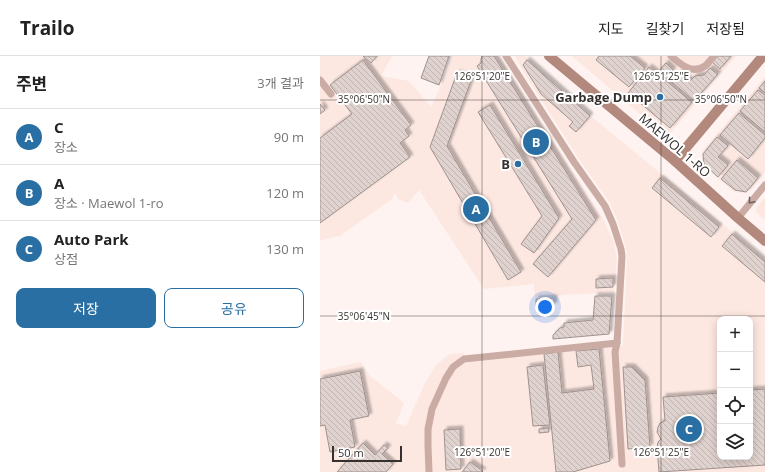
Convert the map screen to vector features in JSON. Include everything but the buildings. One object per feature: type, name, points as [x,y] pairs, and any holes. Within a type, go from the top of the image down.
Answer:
[{"type":"street","points":[[506,56],[574,162],[605,206],[613,224],[621,249],[622,256],[618,343],[615,352],[622,464]]},
{"type":"street","name":"MAEWOL 1-RO","points":[[549,56],[675,161],[765,241]]},
{"type":"street","points":[[671,56],[681,65],[687,68],[696,69],[705,66],[714,56]]},
{"type":"street","points":[[675,161],[763,56]]},
{"type":"street","points":[[320,80],[331,94]]},
{"type":"street","points":[[738,218],[765,185]]},
{"type":"street","points":[[429,472],[428,429],[432,409],[446,378],[454,367],[464,359],[618,343]]},
{"type":"shaded area","points":[[320,56],[392,56],[381,76],[409,81],[431,107],[453,56],[498,56],[603,219],[614,242],[617,260],[614,293],[574,294],[535,298],[534,284],[484,289],[419,190],[408,203],[398,199],[395,193],[392,199],[340,236],[320,241]]},
{"type":"shaded area","points":[[515,56],[525,56],[598,122],[765,259],[765,472],[320,472],[320,371],[361,362],[369,375],[404,403],[396,424],[406,426],[424,385],[436,365],[450,354],[464,353],[465,361],[623,346],[627,256],[626,248],[610,203],[579,159],[526,76]]},
{"type":"shaded area","points":[[572,56],[736,56],[667,137]]},
{"type":"shaded area","points":[[765,77],[765,172],[747,193],[734,192],[702,165],[702,152]]},
{"type":"shaded area","points":[[765,197],[765,220],[757,213],[756,208]]},
{"type":"place","name":"Garbage Dump","points":[[660,97]]},
{"type":"place","name":"A","points":[[536,142]]},
{"type":"place","name":"B","points":[[518,164]]},
{"type":"place","name":"C","points":[[476,209]]},
{"type":"place","name":"Auto Park","points":[[689,429]]}]
